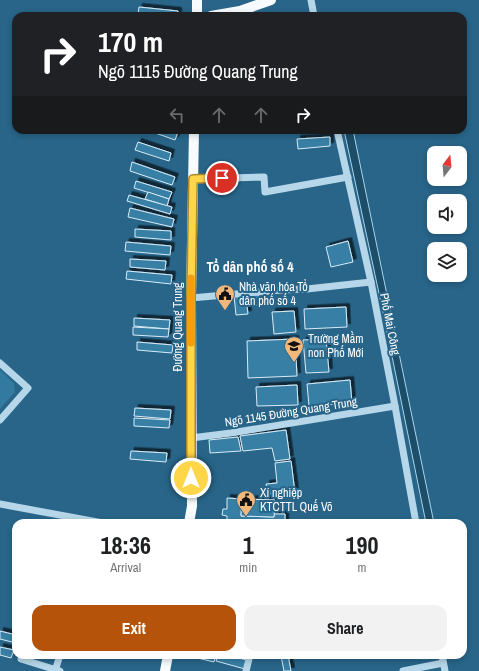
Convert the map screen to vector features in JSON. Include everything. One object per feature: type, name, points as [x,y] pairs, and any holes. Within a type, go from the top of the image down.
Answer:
[{"type":"main road","points":[[197,0],[197,12]]},
{"type":"main road","points":[[234,12],[271,0]]},
{"type":"main road","name":"Đường Quang Trung","points":[[190,519],[192,506],[191,298],[194,134]]},
{"type":"main road","points":[[165,671],[167,659]]},
{"type":"street","points":[[311,0],[313,12]]},
{"type":"street","name":"Phố Mai Công","points":[[338,134],[371,282],[415,519]]},
{"type":"street","points":[[193,179],[264,178],[265,192],[348,177]]},
{"type":"street","points":[[191,298],[307,289],[371,282]]},
{"type":"street","points":[[0,363],[28,388],[0,420]]},
{"type":"street","name":"Ngõ 1145 Đường Quang Trung","points":[[191,438],[231,433],[395,406]]},
{"type":"street","points":[[0,504],[77,519]]},
{"type":"street","points":[[21,659],[57,671],[59,659]]},
{"type":"street","points":[[246,671],[249,659]]},
{"type":"street","points":[[442,659],[445,671]]},
{"type":"street","points":[[403,671],[443,663]]},
{"type":"shaded area","points":[[345,134],[354,134],[433,519],[425,519]]},
{"type":"shaded area","points":[[0,370],[14,383],[15,392],[0,409]]},
{"type":"building","points":[[139,7],[178,11],[178,12],[138,12]]},
{"type":"building","points":[[158,134],[177,134],[175,140]]},
{"type":"building","points":[[330,137],[330,146],[298,149],[297,139]]},
{"type":"building","points":[[138,142],[171,153],[169,161],[135,150]]},
{"type":"building","points":[[132,162],[175,177],[172,185],[130,171]]},
{"type":"building","points":[[136,181],[172,192],[169,199],[134,188]]},
{"type":"building","points":[[148,192],[169,199],[167,206],[145,199]]},
{"type":"building","points":[[129,195],[172,207],[170,214],[127,201]]},
{"type":"building","points":[[130,208],[174,219],[172,227],[128,217]]},
{"type":"building","points":[[135,229],[171,231],[171,240],[135,237]]},
{"type":"building","points":[[348,241],[353,262],[331,267],[326,247]]},
{"type":"building","points":[[126,242],[171,246],[170,255],[125,251]]},
{"type":"building","points":[[130,259],[166,261],[165,270],[130,267]]},
{"type":"building","points":[[127,271],[172,275],[171,284],[126,279]]},
{"type":"building","points":[[258,294],[259,305],[247,306],[248,314],[236,315],[234,296]]},
{"type":"building","points":[[346,307],[347,327],[305,329],[304,309]]},
{"type":"building","points":[[294,311],[296,332],[274,334],[272,312]]},
{"type":"building","points":[[134,318],[170,320],[169,329],[134,326]]},
{"type":"building","points":[[133,327],[169,329],[168,337],[133,335]]},
{"type":"building","points":[[295,339],[297,376],[248,378],[247,341]]},
{"type":"building","points":[[326,339],[329,372],[306,373],[303,340]]},
{"type":"building","points":[[137,342],[173,345],[172,353],[137,350]]},
{"type":"building","points":[[350,380],[352,403],[309,406],[307,384]]},
{"type":"building","points":[[297,385],[298,405],[257,406],[256,387]]},
{"type":"building","points":[[135,408],[171,410],[170,419],[134,416]]},
{"type":"building","points":[[134,418],[170,420],[169,428],[134,426]]},
{"type":"building","points":[[286,430],[290,459],[275,461],[272,448],[243,451],[240,436]]},
{"type":"building","points":[[238,437],[241,451],[210,453],[209,440]]},
{"type":"building","points":[[131,451],[167,453],[166,462],[130,459]]},
{"type":"building","points":[[291,461],[295,493],[275,496],[274,493],[268,494],[266,484],[277,483],[275,463]]},
{"type":"building","points":[[227,498],[242,499],[241,516],[274,517],[274,514],[285,514],[285,519],[227,519],[227,516],[222,515],[223,509],[227,509]]},
{"type":"building","points":[[242,499],[275,500],[274,517],[241,516]]},
{"type":"building","points":[[0,631],[12,634],[12,642],[0,639]]},
{"type":"building","points":[[0,647],[12,650],[11,658],[0,655]]},
{"type":"building","points":[[202,659],[215,659],[214,662]]},
{"type":"building","points":[[217,659],[247,660],[245,669],[216,661]]},
{"type":"building","points":[[282,659],[289,659],[291,671],[284,671]]},
{"type":"slow traffic","points":[[191,278],[191,343]]},
{"type":"place","name":"Nhà văn hóa Tổ dân phố số 4","points":[[225,311]]},
{"type":"place","name":"Trường Mầm non Phố Mới","points":[[294,363]]},
{"type":"place","name":"Xí nghiệp KTCTTL Quế Võ","points":[[246,517]]},
{"type":"district","name":"Tổ dân phố số 4","points":[[250,267]]},
{"type":"route","points":[[191,478],[191,298],[193,179],[222,178]]}]
